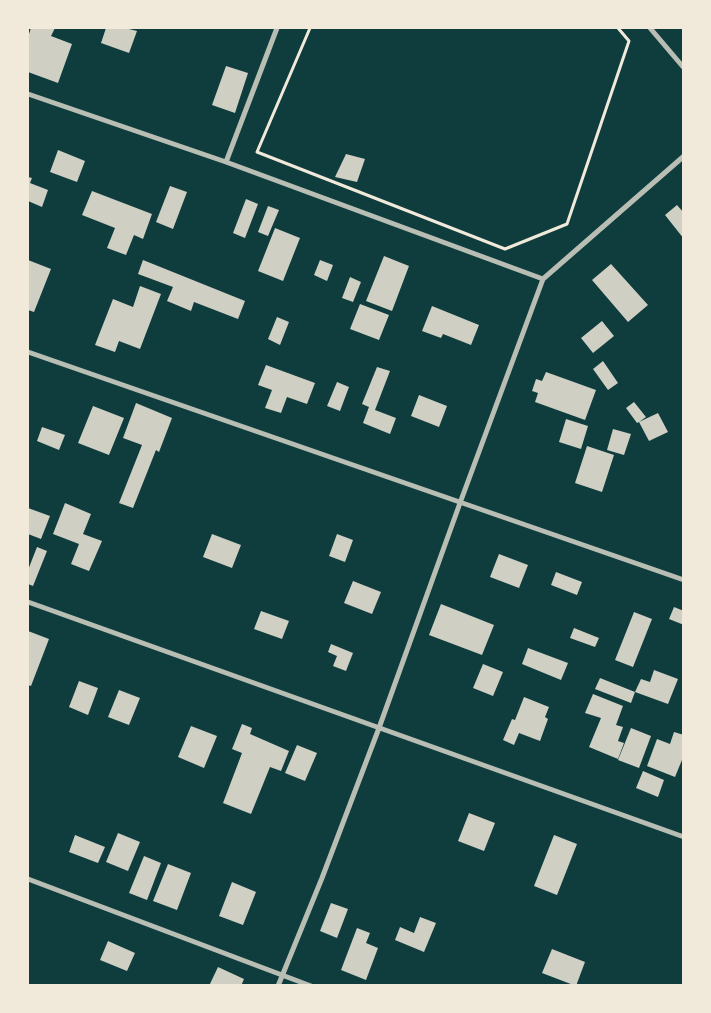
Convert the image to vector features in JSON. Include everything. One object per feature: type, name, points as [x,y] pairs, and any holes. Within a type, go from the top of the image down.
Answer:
[{"type":"street","points":[[226,162],[277,28]]},
{"type":"street","points":[[650,28],[684,68]]},
{"type":"street","points":[[28,94],[226,162],[543,279]]},
{"type":"street","points":[[278,986],[322,878],[379,728],[543,279],[684,156]]},
{"type":"street","points":[[28,352],[684,580]]},
{"type":"street","points":[[28,602],[684,837]]},
{"type":"street","points":[[28,879],[311,986]]},
{"type":"path","points":[[310,28],[257,152],[505,248],[567,224],[629,41],[618,28]]},
{"type":"building","points":[[31,28],[55,28],[51,36],[72,44],[58,83],[28,72],[28,37]]},
{"type":"building","points":[[106,28],[125,28],[137,31],[129,53],[101,43]]},
{"type":"building","points":[[226,66],[248,73],[235,113],[212,105]]},
{"type":"building","points":[[58,150],[85,161],[77,182],[50,172]]},
{"type":"building","points":[[346,154],[365,159],[357,182],[335,177]]},
{"type":"building","points":[[28,177],[32,178],[30,183],[48,190],[42,207],[28,201]]},
{"type":"building","points":[[170,186],[187,192],[173,229],[156,222]]},
{"type":"building","points":[[92,191],[152,214],[143,239],[134,235],[126,255],[107,248],[115,228],[82,215]]},
{"type":"building","points":[[246,199],[258,204],[245,238],[233,233]]},
{"type":"building","points":[[677,205],[684,213],[684,239],[665,215]]},
{"type":"building","points":[[268,206],[279,210],[268,236],[258,232]]},
{"type":"building","points":[[275,228],[300,238],[283,281],[258,271]]},
{"type":"building","points":[[384,256],[409,266],[392,311],[366,301]]},
{"type":"building","points":[[28,260],[51,269],[34,312],[28,310]]},
{"type":"building","points":[[143,260],[245,301],[238,319],[194,302],[191,311],[167,301],[173,287],[138,274]]},
{"type":"building","points":[[320,260],[333,265],[327,281],[314,275]]},
{"type":"building","points":[[611,264],[648,305],[628,322],[592,280]]},
{"type":"building","points":[[350,277],[361,282],[353,302],[342,298]]},
{"type":"building","points":[[140,286],[161,294],[140,349],[119,341],[115,352],[95,345],[113,299],[133,307]]},
{"type":"building","points":[[360,304],[389,315],[379,340],[350,329]]},
{"type":"building","points":[[432,306],[479,325],[471,345],[443,334],[441,338],[422,331]]},
{"type":"building","points":[[277,317],[289,322],[280,345],[268,339]]},
{"type":"building","points":[[602,321],[614,336],[593,353],[581,338]]},
{"type":"building","points":[[603,361],[618,383],[608,390],[593,369]]},
{"type":"building","points":[[266,365],[315,383],[307,404],[287,397],[281,413],[265,408],[272,390],[258,385]]},
{"type":"building","points":[[377,367],[390,371],[375,410],[396,418],[390,434],[363,423],[369,407],[362,404]]},
{"type":"building","points":[[546,372],[596,390],[585,420],[535,402],[538,393],[532,391],[536,379],[542,381]]},
{"type":"building","points":[[337,382],[349,387],[340,411],[327,406]]},
{"type":"building","points":[[419,395],[447,406],[439,427],[411,416]]},
{"type":"building","points":[[634,402],[646,417],[637,423],[626,408]]},
{"type":"building","points":[[136,403],[172,418],[159,452],[156,450],[133,508],[119,503],[142,445],[123,438]]},
{"type":"building","points":[[93,406],[124,418],[109,455],[78,443]]},
{"type":"building","points":[[658,413],[668,432],[649,441],[639,422]]},
{"type":"building","points":[[566,419],[588,426],[581,449],[559,442]]},
{"type":"building","points":[[42,427],[65,435],[59,450],[37,441]]},
{"type":"building","points":[[613,429],[631,434],[624,455],[607,450]]},
{"type":"building","points":[[587,446],[614,455],[602,492],[575,483]]},
{"type":"building","points":[[65,503],[91,514],[83,534],[102,541],[89,571],[71,564],[79,544],[53,534]]},
{"type":"building","points":[[28,508],[50,516],[41,539],[28,534]]},
{"type":"building","points":[[212,534],[241,545],[232,568],[203,557]]},
{"type":"building","points":[[337,534],[353,540],[345,562],[329,556]]},
{"type":"building","points":[[37,547],[47,551],[33,586],[28,584],[28,570]]},
{"type":"building","points":[[499,554],[528,565],[519,588],[490,577]]},
{"type":"building","points":[[556,572],[582,582],[577,595],[551,585]]},
{"type":"building","points":[[353,581],[381,592],[372,614],[344,603]]},
{"type":"building","points":[[441,604],[494,625],[482,655],[429,635]]},
{"type":"building","points":[[674,607],[684,611],[684,625],[669,619]]},
{"type":"building","points":[[261,611],[289,621],[282,639],[254,629]]},
{"type":"building","points":[[634,612],[652,619],[633,667],[615,660]]},
{"type":"building","points":[[574,628],[599,638],[595,647],[570,638]]},
{"type":"building","points":[[28,631],[49,639],[31,686],[28,685]]},
{"type":"building","points":[[331,644],[353,653],[346,671],[333,666],[337,656],[328,652]]},
{"type":"building","points":[[528,648],[568,663],[561,680],[522,664]]},
{"type":"building","points":[[483,664],[503,672],[493,696],[473,688]]},
{"type":"building","points":[[654,670],[678,679],[668,704],[635,692],[641,679],[650,682]]},
{"type":"building","points":[[600,678],[635,692],[631,703],[595,689]]},
{"type":"building","points":[[79,681],[98,688],[88,715],[69,707]]},
{"type":"building","points":[[119,690],[140,698],[129,725],[108,717]]},
{"type":"building","points":[[593,694],[623,706],[616,725],[623,727],[618,741],[624,743],[618,759],[589,747],[601,718],[585,713]]},
{"type":"building","points":[[524,697],[549,707],[545,717],[548,719],[540,741],[519,733],[514,745],[503,740],[512,719],[515,720]]},
{"type":"building","points":[[242,724],[252,728],[250,734],[289,751],[281,771],[270,767],[251,814],[223,803],[242,753],[232,749]]},
{"type":"building","points":[[191,726],[217,736],[204,768],[178,757]]},
{"type":"building","points":[[631,728],[651,736],[639,768],[618,760]]},
{"type":"building","points":[[674,732],[684,735],[684,755],[675,777],[647,766],[657,739],[670,744]]},
{"type":"building","points":[[297,745],[317,753],[305,781],[285,773]]},
{"type":"building","points":[[643,771],[664,780],[658,797],[636,788]]},
{"type":"building","points":[[469,813],[495,823],[484,851],[458,841]]},
{"type":"building","points":[[118,833],[140,842],[128,871],[106,862]]},
{"type":"building","points":[[75,835],[105,847],[98,863],[69,852]]},
{"type":"building","points":[[554,835],[577,844],[557,895],[534,886]]},
{"type":"building","points":[[144,856],[161,863],[147,900],[129,893]]},
{"type":"building","points":[[168,864],[191,873],[177,910],[153,901]]},
{"type":"building","points":[[232,882],[256,892],[243,925],[219,916]]},
{"type":"building","points":[[331,903],[348,909],[337,938],[320,931]]},
{"type":"building","points":[[420,917],[436,923],[424,952],[395,940],[400,927],[414,933]]},
{"type":"building","points":[[357,928],[370,933],[366,943],[378,948],[366,980],[341,970]]},
{"type":"building","points":[[108,941],[135,953],[127,971],[100,960]]},
{"type":"building","points":[[552,949],[585,962],[576,986],[542,973]]},
{"type":"building","points":[[218,967],[244,979],[241,986],[209,986]]}]
